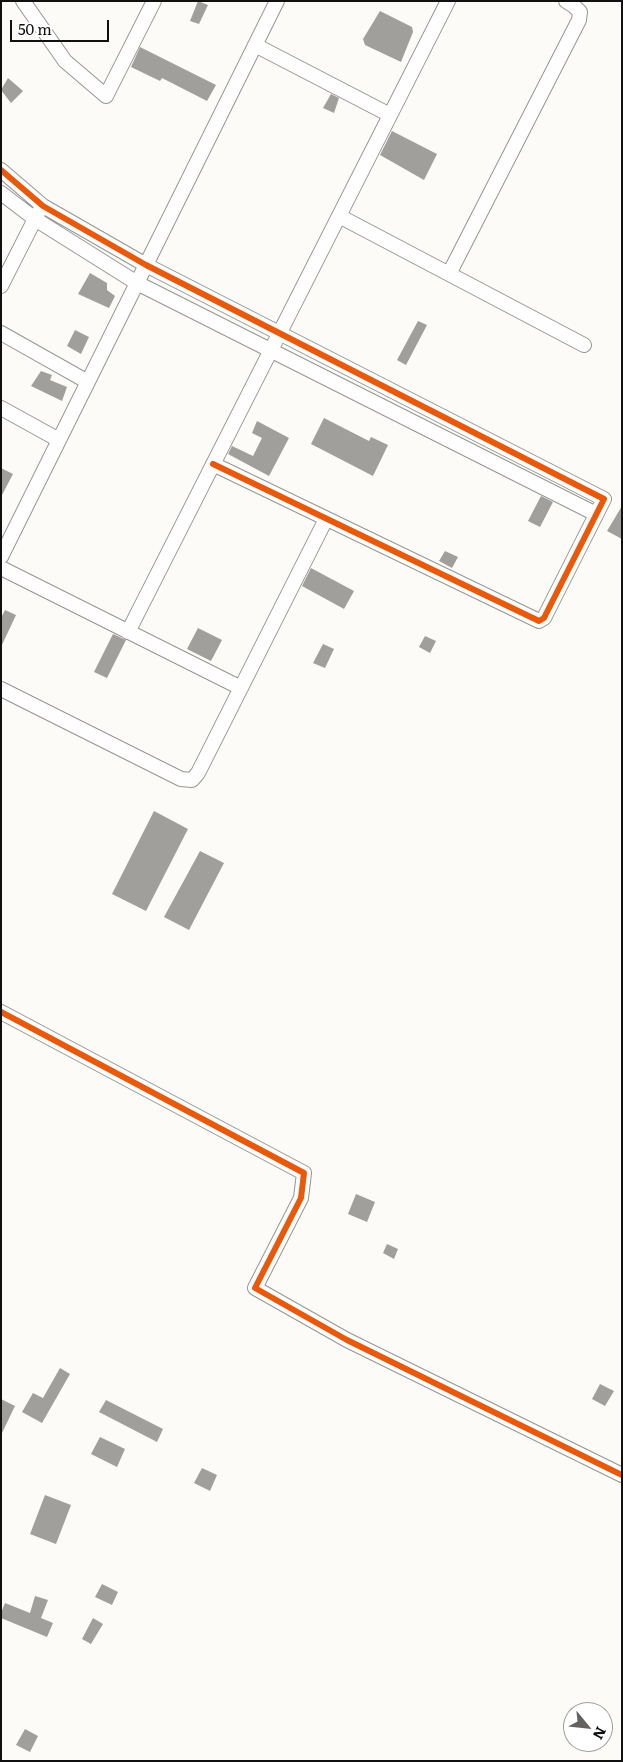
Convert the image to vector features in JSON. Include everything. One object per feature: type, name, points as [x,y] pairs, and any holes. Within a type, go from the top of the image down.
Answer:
[{"type":"street","points":[[27,4],[65,61],[106,96],[154,1]]},
{"type":"street","points":[[1,557],[277,1]]},
{"type":"street","points":[[128,632],[448,1]]},
{"type":"street","points":[[449,274],[579,20],[580,12],[566,1]]},
{"type":"street","points":[[255,45],[390,115]]},
{"type":"street","points":[[1,170],[43,206],[146,264],[604,499],[544,618],[540,621],[213,464]]},
{"type":"street","points":[[1,193],[35,219],[137,283],[596,514]]},
{"type":"street","points":[[1,286],[43,206]]},
{"type":"street","points":[[339,216],[584,345]]},
{"type":"street","points":[[1,333],[88,382]]},
{"type":"street","points":[[1,408],[59,440]]},
{"type":"street","points":[[1,689],[182,779],[192,780],[198,773],[326,519]]},
{"type":"street","points":[[1,568],[241,688]]},
{"type":"street","points":[[1,1012],[304,1173],[301,1198],[255,1288],[346,1340],[622,1475]]},
{"type":"building","points":[[198,1],[208,5],[199,24],[190,21]]},
{"type":"building","points":[[380,11],[412,27],[413,32],[401,62],[365,45],[363,39]]},
{"type":"building","points":[[140,47],[216,85],[207,101],[162,78],[160,81],[131,67]]},
{"type":"building","points":[[8,78],[23,91],[11,103],[1,90]]},
{"type":"building","points":[[331,94],[339,98],[334,113],[323,108]]},
{"type":"building","points":[[392,131],[437,154],[424,180],[380,155]]},
{"type":"building","points":[[90,273],[107,283],[107,290],[115,296],[109,308],[78,294]]},
{"type":"building","points":[[418,321],[427,325],[406,365],[397,360]]},
{"type":"building","points":[[75,330],[89,337],[81,354],[67,346]]},
{"type":"building","points":[[41,371],[52,375],[50,380],[67,387],[62,401],[31,386]]},
{"type":"building","points":[[324,418],[369,441],[371,437],[388,445],[373,476],[311,444]]},
{"type":"building","points":[[257,421],[289,438],[269,476],[228,454],[232,446],[253,456],[262,438],[252,433]]},
{"type":"building","points":[[1,468],[13,474],[1,497]]},
{"type":"building","points":[[541,496],[553,502],[540,527],[528,521]]},
{"type":"building","points":[[622,506],[622,539],[607,531]]},
{"type":"building","points":[[445,551],[458,557],[452,568],[439,561]]},
{"type":"building","points":[[311,568],[354,591],[344,609],[302,586]]},
{"type":"building","points":[[5,610],[16,615],[1,647],[1,618]]},
{"type":"building","points":[[198,628],[222,640],[211,661],[187,649]]},
{"type":"building","points":[[113,634],[126,640],[107,678],[94,672]]},
{"type":"building","points":[[425,636],[436,641],[430,653],[419,647]]},
{"type":"building","points":[[323,644],[334,649],[325,668],[313,663]]},
{"type":"building","points":[[154,811],[188,829],[146,911],[112,894]]},
{"type":"building","points":[[200,851],[224,863],[189,930],[164,917]]},
{"type":"building","points":[[356,1194],[375,1202],[367,1222],[348,1214]]},
{"type":"building","points":[[387,1244],[398,1249],[394,1259],[383,1253]]},
{"type":"building","points":[[60,1368],[70,1374],[42,1423],[22,1412],[33,1393],[43,1398]]},
{"type":"building","points":[[600,1384],[614,1391],[605,1406],[592,1399]]},
{"type":"building","points":[[1,1399],[15,1406],[1,1435]]},
{"type":"building","points":[[106,1400],[163,1429],[157,1442],[99,1412]]},
{"type":"building","points":[[100,1437],[125,1449],[117,1467],[91,1454]]},
{"type":"building","points":[[202,1468],[217,1475],[210,1491],[194,1483]]},
{"type":"building","points":[[45,1495],[71,1505],[56,1544],[30,1534]]},
{"type":"building","points":[[102,1584],[118,1592],[112,1605],[95,1597]]},
{"type":"building","points":[[35,1596],[48,1600],[41,1618],[53,1623],[47,1637],[1,1618],[5,1603],[30,1613]]},
{"type":"building","points":[[93,1618],[103,1624],[91,1644],[82,1639]]},
{"type":"building","points":[[25,1729],[38,1736],[30,1752],[16,1745]]},
{"type":"cycle path","points":[[1,170],[43,206],[146,265],[604,499],[544,618],[539,621],[213,464]]},
{"type":"cycle path","points":[[1,1012],[304,1173],[301,1198],[255,1288],[347,1340],[622,1475]]}]
